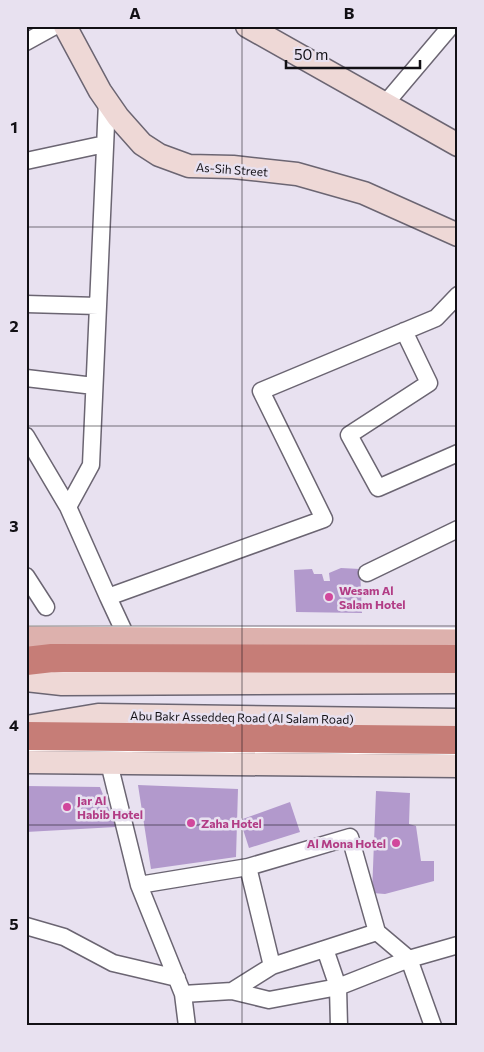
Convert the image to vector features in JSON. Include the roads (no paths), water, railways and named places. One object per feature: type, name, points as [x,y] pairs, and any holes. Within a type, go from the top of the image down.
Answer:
[{"type":"highway","points":[[39,659],[458,658]]},
{"type":"highway","name":"Abu Bakr Asseddeq Road (Al Salam Road)","points":[[26,736],[458,740]]},
{"type":"main road","name":"As-Sih Street","points":[[65,26],[107,102],[142,144],[159,155],[189,166],[233,167],[298,174],[364,193],[458,235]]},
{"type":"main road","points":[[79,53],[85,26]]},
{"type":"main road","points":[[247,26],[458,145]]},
{"type":"main road","points":[[26,639],[458,642]]},
{"type":"main road","points":[[26,680],[62,684],[458,682]]},
{"type":"main road","name":"Abu Bakr Asseddeq Road (Al Salam Road)","points":[[26,726],[98,715],[458,720]]},
{"type":"main road","points":[[26,762],[458,766]]},
{"type":"street","points":[[26,42],[54,26]]},
{"type":"street","points":[[386,104],[451,26]]},
{"type":"street","points":[[68,507],[91,465],[107,102]]},
{"type":"street","points":[[26,161],[105,144]]},
{"type":"street","points":[[108,597],[324,519],[262,392],[436,318],[458,295]]},
{"type":"street","points":[[26,304],[98,306]]},
{"type":"street","points":[[404,331],[429,384],[349,435],[378,488],[458,453]]},
{"type":"street","points":[[26,378],[94,386]]},
{"type":"street","points":[[26,436],[68,507],[128,640]]},
{"type":"street","points":[[367,573],[458,529]]},
{"type":"street","points":[[26,576],[46,607]]},
{"type":"street","points":[[109,763],[139,885],[184,994],[187,1026]]},
{"type":"street","points":[[139,885],[248,867],[350,838],[377,932],[409,959],[433,1026]]},
{"type":"street","points":[[248,867],[272,966]]},
{"type":"street","points":[[26,926],[64,937],[113,963],[177,978]]},
{"type":"street","points":[[232,991],[272,966],[377,932]]},
{"type":"street","points":[[184,994],[232,991],[269,1000],[338,987],[409,959],[458,945]]},
{"type":"street","points":[[325,949],[338,987],[339,1026]]},
{"type":"place","name":"Wesam Al Salam Hotel","points":[[329,597]]},
{"type":"place","name":"Jar Al Habib Hotel","points":[[67,807]]},
{"type":"place","name":"Zaha Hotel","points":[[191,823]]},
{"type":"place","name":"Al Mona Hotel","points":[[396,843]]}]
